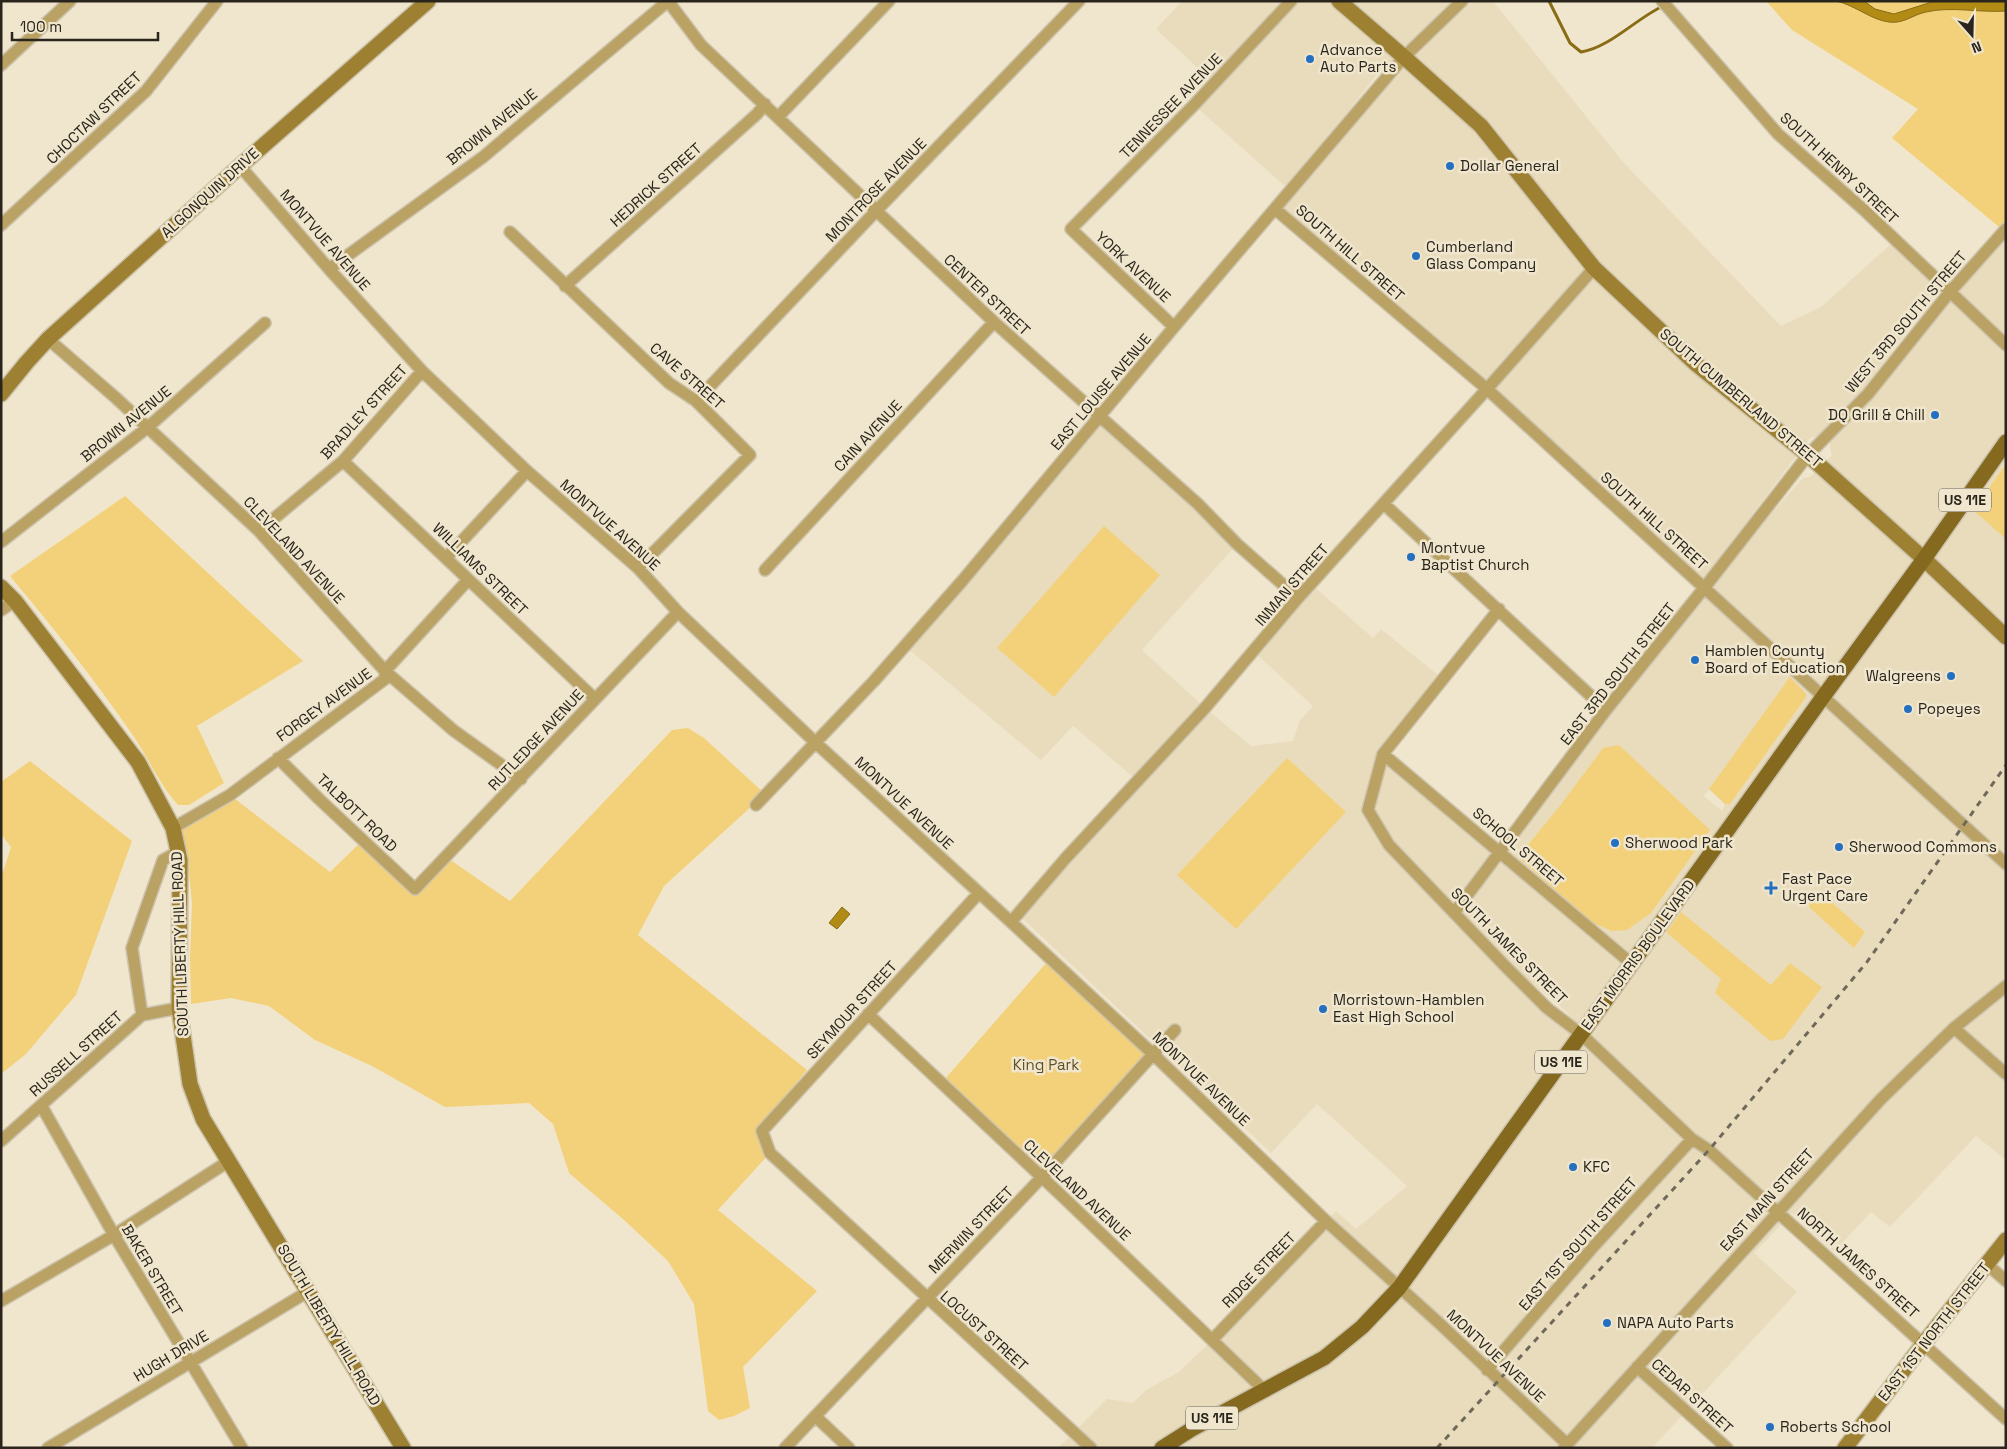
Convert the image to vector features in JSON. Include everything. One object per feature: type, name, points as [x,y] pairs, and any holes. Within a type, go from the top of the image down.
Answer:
[{"type":"main road","name":"US 11E","points":[[1924,559],[2006,442]]},
{"type":"main road","name":"EAST MORRIS BOULEVARD","points":[[1162,1448],[1263,1389],[1324,1358],[1362,1327],[1399,1288],[1924,559]]},
{"type":"street","points":[[1,64],[70,1]]},
{"type":"street","name":"CHOCTAW STREET","points":[[1,225],[146,91],[217,1]]},
{"type":"street","name":"ALGONQUIN DRIVE","points":[[3,388],[48,340],[240,166],[428,1]]},
{"type":"street","name":"CENTER STREET","points":[[668,1],[701,45],[994,322],[1198,504],[1237,544],[1298,598]]},
{"type":"street","name":"BROWN AVENUE","points":[[329,269],[483,156],[668,1]]},
{"type":"street","points":[[778,116],[889,1]]},
{"type":"street","name":"MONTROSE AVENUE","points":[[696,401],[876,210],[1079,1]]},
{"type":"street","name":"TENNESSEE AVENUE","points":[[1071,229],[1194,106],[1291,1]]},
{"type":"street","name":"SOUTH CUMBERLAND STREET","points":[[1339,1],[1481,126],[1594,268],[1696,364],[1808,455],[1924,559],[2006,637]]},
{"type":"street","name":"EAST LOUISE AVENUE","points":[[756,805],[874,681],[986,554],[1099,416],[1404,57],[1462,1]]},
{"type":"street","name":"SOUTH HENRY STREET","points":[[1662,1],[1778,134],[1864,210],[1949,293],[2006,345]]},
{"type":"street","name":"HEDRICK STREET","points":[[566,286],[749,121],[765,104]]},
{"type":"street","name":"MONTVUE AVENUE","points":[[240,166],[329,269],[422,371],[527,471],[638,568],[678,612],[816,743],[1154,1055],[1326,1222],[1487,1370],[1565,1446]]},
{"type":"street","name":"SOUTH HILL STREET","points":[[1275,209],[1487,389],[2006,864]]},
{"type":"street","name":"WEST 3RD SOUTH STREET","points":[[1808,455],[1868,394],[1949,293],[2006,228]]},
{"type":"street","name":"YORK AVENUE","points":[[1071,229],[1174,327]]},
{"type":"street","name":"CAVE STREET","points":[[510,232],[669,383],[696,401],[750,456],[638,568]]},
{"type":"street","name":"INMAN STREET","points":[[1011,922],[1065,859],[1205,708],[1298,598],[1594,268]]},
{"type":"street","name":"CAIN AVENUE","points":[[765,570],[994,322]]},
{"type":"street","name":"BROWN AVENUE","points":[[1,542],[147,428],[265,323]]},
{"type":"street","name":"CLEVELAND AVENUE","points":[[48,340],[259,531],[385,671],[453,730],[521,779]]},
{"type":"street","name":"BRADLEY STREET","points":[[259,531],[343,461],[422,371]]},
{"type":"street","name":"EAST 3RD SOUTH STREET","points":[[1454,912],[1606,710],[1705,588],[1808,455]]},
{"type":"street","name":"WILLIAMS STREET","points":[[343,461],[447,557],[468,580],[595,699]]},
{"type":"street","points":[[447,557],[527,471]]},
{"type":"street","points":[[1384,504],[1606,710]]},
{"type":"street","name":"FORGEY AVENUE","points":[[172,828],[230,795],[386,679],[385,671],[468,580]]},
{"type":"street","name":"SOUTH LIBERTY HILL ROAD","points":[[1,586],[15,601],[138,762],[172,828],[180,860],[179,1008],[190,1084],[203,1119],[309,1292],[400,1447]]},
{"type":"street","points":[[1,610],[15,601]]},
{"type":"street","points":[[1384,754],[1499,609]]},
{"type":"street","name":"RUTLEDGE AVENUE","points":[[415,889],[678,612]]},
{"type":"street","name":"SOUTH JAMES STREET","points":[[1384,754],[1368,810],[1383,836],[1547,1008],[1581,1034],[1692,1139],[1709,1150],[1778,1211]]},
{"type":"street","name":"SCHOOL STREET","points":[[1384,754],[1632,964]]},
{"type":"street","name":"TALBOTT ROAD","points":[[278,758],[415,889]]},
{"type":"street","points":[[142,1015],[132,948],[163,860],[178,852]]},
{"type":"street","name":"SEYMOUR STREET","points":[[770,1153],[762,1131],[979,893]]},
{"type":"street","name":"EAST MAIN STREET","points":[[1565,1446],[1881,1099],[1954,1028],[2006,986]]},
{"type":"street","name":"RUSSELL STREET","points":[[1,1141],[142,1015],[179,1008]]},
{"type":"street","name":"CLEVELAND AVENUE","points":[[868,1014],[1213,1339],[1263,1389]]},
{"type":"street","points":[[1954,1028],[2006,1074]]},
{"type":"street","name":"MERWIN STREET","points":[[785,1448],[1042,1177],[1175,1030]]},
{"type":"street","name":"BAKER STREET","points":[[41,1105],[114,1235],[242,1448]]},
{"type":"street","name":"EAST 1ST SOUTH STREET","points":[[1487,1370],[1594,1246],[1692,1139]]},
{"type":"street","name":"LOCUST STREET","points":[[770,1153],[1091,1448]]},
{"type":"street","points":[[1,1301],[114,1235],[229,1161]]},
{"type":"street","name":"NORTH JAMES STREET","points":[[1778,1211],[2006,1419]]},
{"type":"street","name":"RIDGE STREET","points":[[1213,1339],[1326,1222]]},
{"type":"street","name":"EAST 1ST NORTH STREET","points":[[1845,1448],[2006,1240]]},
{"type":"street","points":[[1987,1264],[2006,1281]]},
{"type":"street","name":"HUGH DRIVE","points":[[48,1448],[309,1292]]},
{"type":"street","name":"CEDAR STREET","points":[[1637,1367],[1727,1448]]},
{"type":"street","points":[[815,1416],[849,1448]]},
{"type":"shaded area","points":[[1182,1],[1493,1],[1623,162],[1781,326],[1821,307],[1891,244],[1939,289],[1853,402],[1816,437],[1810,438],[1704,578],[1607,489],[1508,403],[1481,376],[1285,210],[1284,206],[1381,92],[1400,74],[1384,65],[1346,114],[1285,186],[1194,105],[1214,83],[1156,29]]},
{"type":"shaded area","points":[[1836,1],[1864,1],[1875,9],[1894,14],[1935,1],[2006,1],[2006,11],[1936,10],[1921,13],[1904,21],[1889,22],[1882,21]]},
{"type":"shaded area","points":[[2006,233],[2006,1160],[1976,1136],[1890,1227],[1871,1212],[1834,1252],[1792,1213],[1754,1253],[1797,1292],[1652,1448],[1058,1448],[1107,1399],[1133,1403],[1146,1390],[1179,1372],[1336,1211],[1356,1229],[1407,1186],[1317,1104],[1271,1153],[1018,914],[1138,781],[1073,726],[1041,760],[905,646],[1099,416],[1237,544],[1142,650],[1205,708],[1251,746],[1293,741],[1300,720],[1313,706],[1253,651],[1311,584],[1373,638],[1381,629],[1443,679],[1384,754],[1501,851],[1697,597],[1803,478],[1810,477],[1832,455],[1830,443]],"holes":[[[1709,789],[1725,804],[1722,811],[1704,796]],[[1534,984],[1569,1014],[1572,1027],[1529,990]]]},
{"type":"shaded area","points":[[842,907],[850,914],[837,929],[829,923]]},
{"type":"green space","points":[[1766,1],[2006,1],[2006,229],[2004,231],[1892,138],[1918,109],[1792,30]]},
{"type":"green space","points":[[2006,464],[2006,539],[1973,510]]},
{"type":"green space","points":[[125,496],[303,661],[197,726],[224,783],[189,805],[178,805],[171,797],[132,734],[103,693],[10,576]]},
{"type":"green space","points":[[1104,526],[1160,575],[1054,697],[997,648]]},
{"type":"green space","points":[[1790,677],[1806,694],[1806,697],[1730,804],[1725,804],[1709,789]]},
{"type":"green space","points":[[688,728],[704,738],[765,794],[664,886],[638,935],[807,1070],[779,1104],[762,1131],[770,1153],[718,1210],[817,1291],[743,1367],[750,1408],[734,1416],[719,1420],[708,1411],[694,1304],[668,1261],[569,1173],[553,1124],[529,1103],[445,1107],[372,1066],[315,1040],[269,1006],[231,998],[191,1004],[192,903],[187,854],[180,824],[230,795],[330,872],[363,840],[415,889],[446,857],[510,901],[672,730]]},
{"type":"green space","name":"Sherwood Park","points":[[1619,745],[1710,830],[1651,913],[1627,930],[1612,931],[1593,923],[1518,857],[1559,807],[1603,748]]},
{"type":"green space","points":[[1287,758],[1346,812],[1236,929],[1177,875]]},
{"type":"green space","points":[[30,761],[132,841],[76,995],[26,1054],[1,1074],[1,878],[11,847],[1,834],[1,782]]},
{"type":"green space","points":[[1820,892],[1865,932],[1854,948],[1809,907],[1810,903]]},
{"type":"green space","points":[[1681,912],[1771,985],[1790,963],[1822,987],[1783,1039],[1770,1041],[1715,993],[1721,979],[1666,932]]},
{"type":"green space","name":"King Park","points":[[1047,962],[1145,1055],[1040,1169],[945,1079]]},
{"type":"waterway","points":[[1549,1],[1570,43],[1581,52],[1602,45],[1663,6]]},
{"type":"railway","points":[[1437,1448],[1709,1150],[1867,962],[2006,765]]},
{"type":"place","name":"Advance Auto Parts","points":[[1310,59]]},
{"type":"place","name":"Dollar General","points":[[1450,166]]},
{"type":"place","name":"Cumberland Glass Company","points":[[1416,256]]},
{"type":"place","name":"DQ Grill & Chill","points":[[1935,415]]},
{"type":"place","name":"Montvue Baptist Church","points":[[1411,557]]},
{"type":"place","name":"Hamblen County Board of Education","points":[[1695,660]]},
{"type":"place","name":"Walgreens","points":[[1951,676]]},
{"type":"place","name":"Popeyes","points":[[1908,709]]},
{"type":"place","name":"Sherwood Park","points":[[1615,843]]},
{"type":"place","name":"Sherwood Commons","points":[[1839,847]]},
{"type":"place","name":"Fast Pace Urgent Care","points":[[1771,888]]},
{"type":"place","name":"Morristown-Hamblen East High School","points":[[1323,1009]]},
{"type":"place","name":"KFC","points":[[1573,1167]]},
{"type":"place","name":"NAPA Auto Parts","points":[[1607,1323]]},
{"type":"place","name":"Roberts School","points":[[1770,1427]]}]
